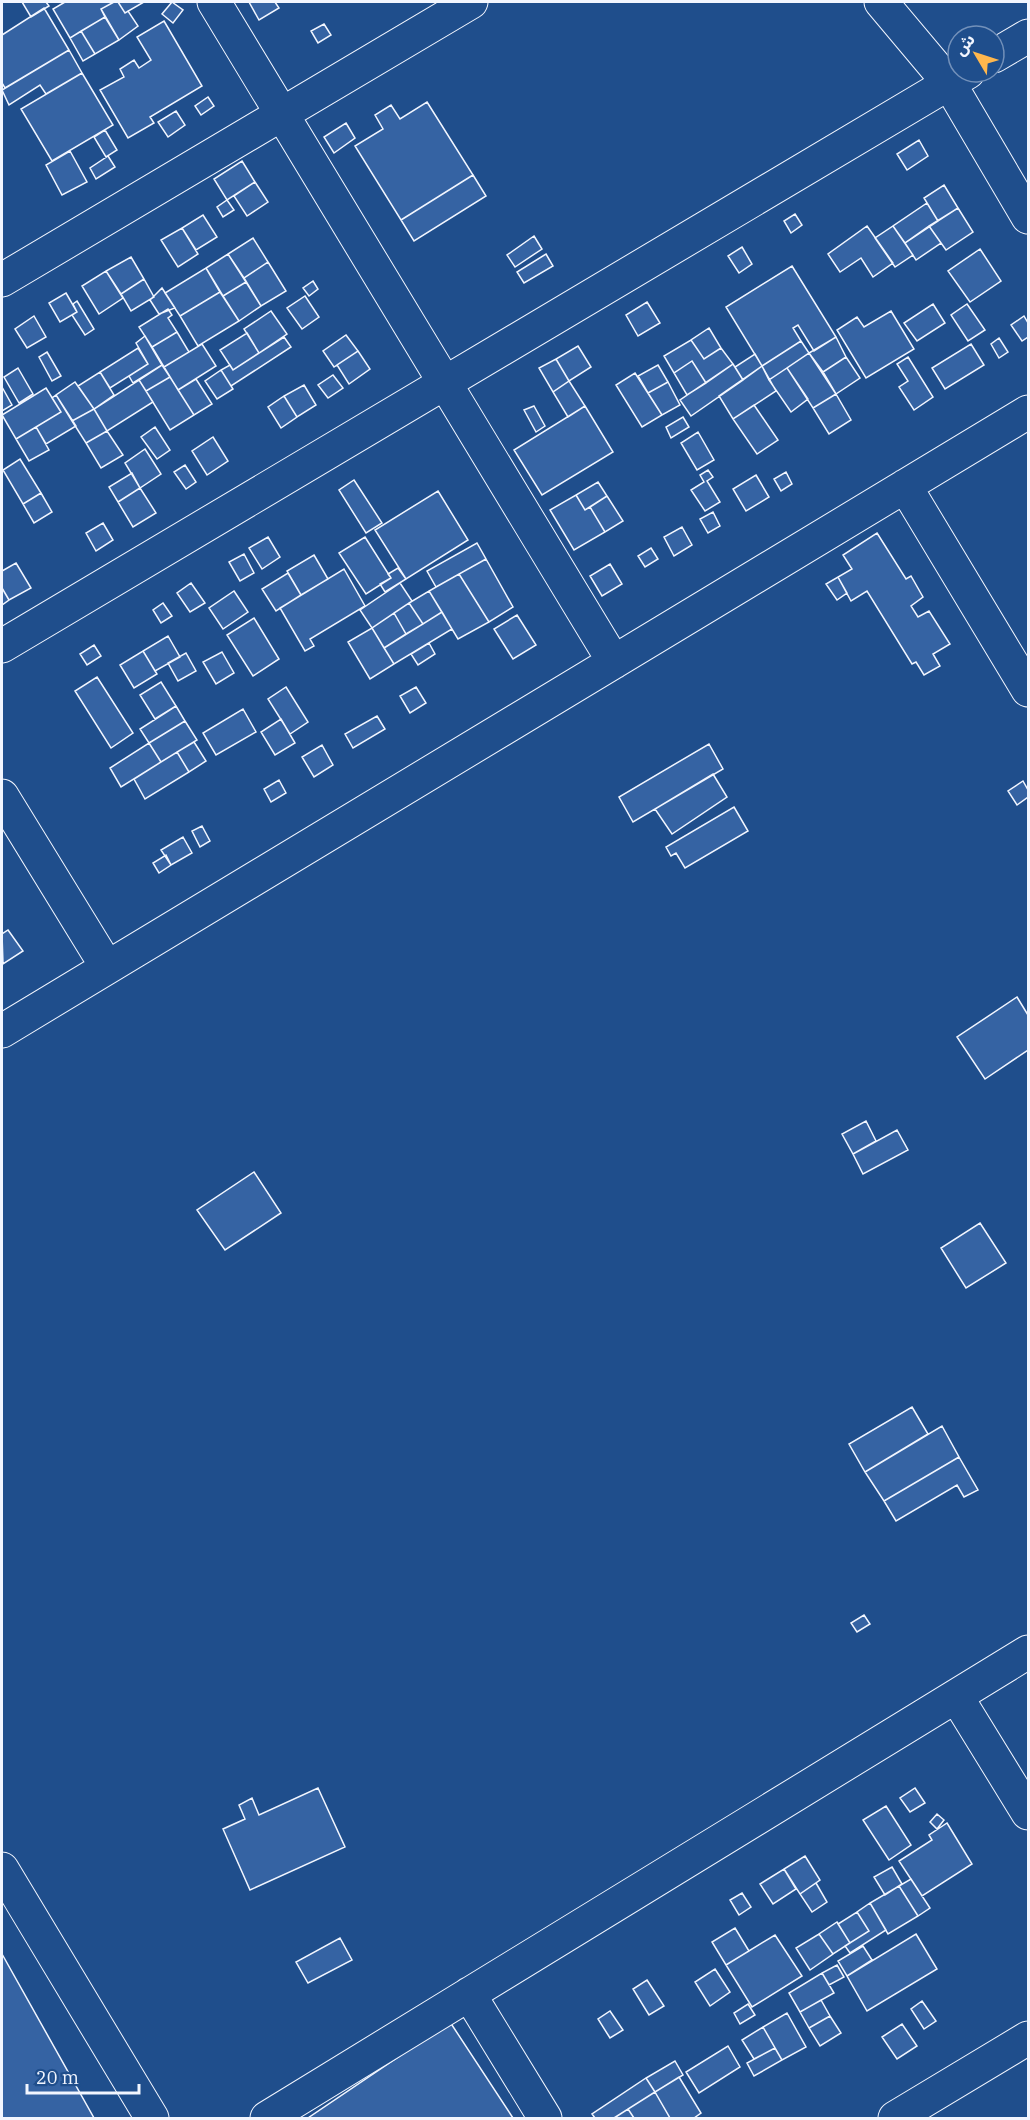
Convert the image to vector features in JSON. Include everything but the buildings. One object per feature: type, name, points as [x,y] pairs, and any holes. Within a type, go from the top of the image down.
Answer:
[{"type":"street","points":[[214,2],[614,662]]},
{"type":"street","points":[[2,280],[471,2]]},
{"type":"street","points":[[881,2],[946,66]]},
{"type":"street","points":[[1006,49],[1029,36]]},
{"type":"street","points":[[2,646],[948,84]]},
{"type":"street","points":[[961,84],[1029,217]]},
{"type":"street","points":[[2,1031],[1029,412]]},
{"type":"street","points":[[905,486],[1029,690]]},
{"type":"street","points":[[2,796],[108,967]]},
{"type":"street","points":[[267,2118],[1029,1652]]},
{"type":"street","points":[[956,1696],[1029,1813]]},
{"type":"street","points":[[2,1869],[152,2118]]},
{"type":"street","points":[[469,1994],[545,2118]]},
{"type":"street","points":[[895,2118],[1029,2038]]}]
